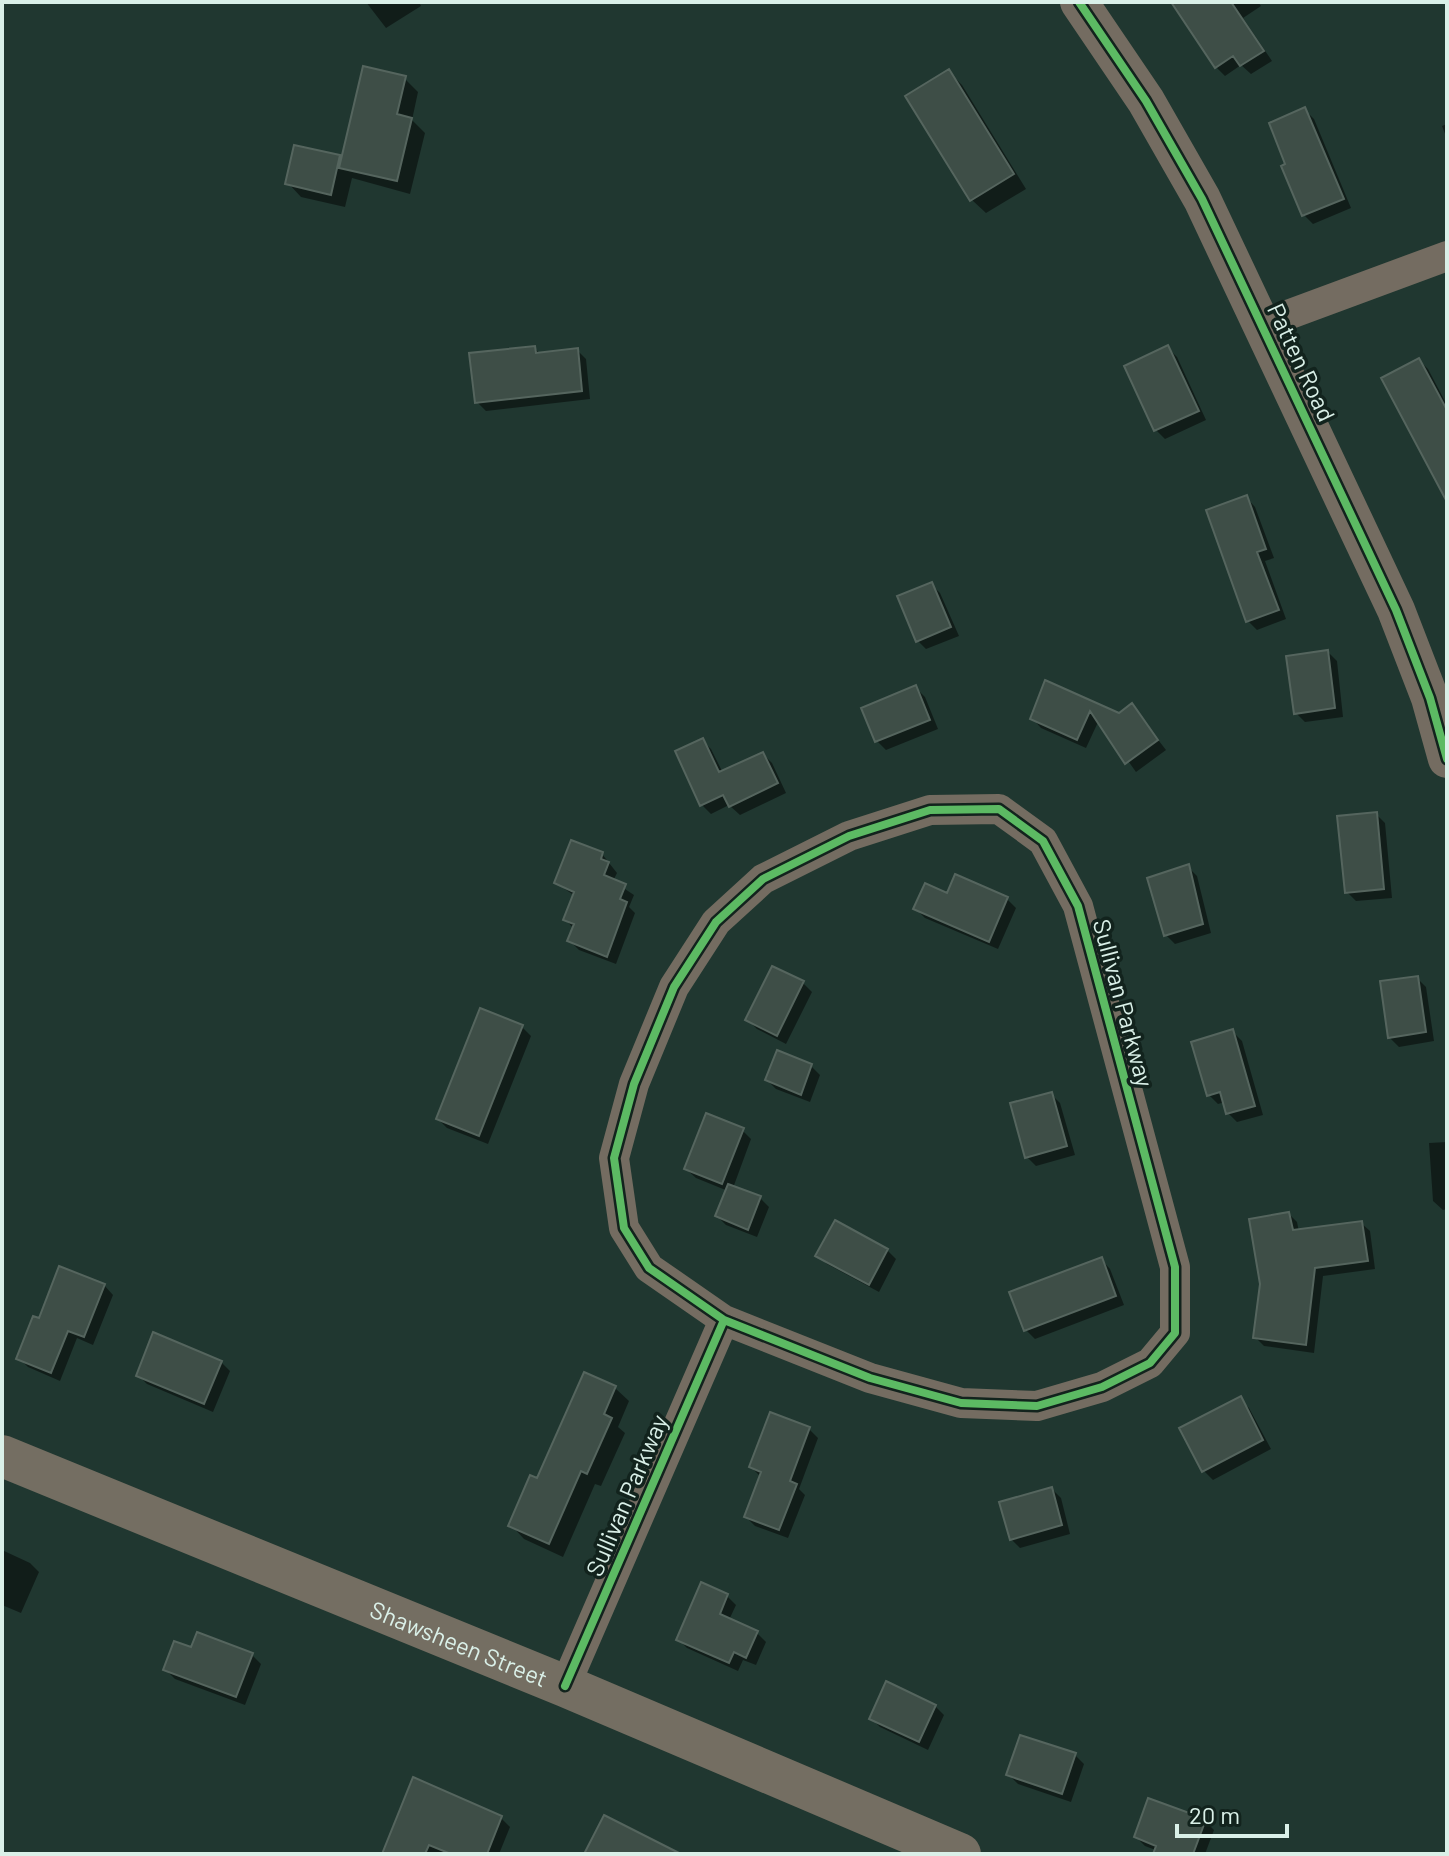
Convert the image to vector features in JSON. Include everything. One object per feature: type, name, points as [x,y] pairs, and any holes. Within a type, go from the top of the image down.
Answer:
[{"type":"main road","name":"Shawsheen Street","points":[[2,1456],[565,1686],[960,1854]]},
{"type":"street","name":"Patten Road","points":[[1079,2],[1174,147],[1263,324],[1438,694],[1447,759]]},
{"type":"street","points":[[1263,324],[1447,256]]},
{"type":"street","name":"Sullivan Parkway","points":[[999,809],[1043,841],[1078,906],[1175,1267],[1175,1333],[1150,1363],[1102,1387],[1037,1406],[961,1403],[885,1382],[724,1320],[649,1268],[624,1228],[614,1158],[634,1084],[674,987],[716,922],[763,879],[849,836],[930,810],[999,809]]},
{"type":"street","name":"Sullivan Parkway","points":[[565,1686],[724,1320]]},
{"type":"building","points":[[1171,2],[1231,2],[1264,51],[1240,66],[1233,56],[1215,68]]},
{"type":"building","points":[[363,66],[406,76],[397,114],[412,118],[397,181],[339,168]]},
{"type":"building","points":[[949,69],[1014,174],[970,201],[905,96]]},
{"type":"building","points":[[1305,107],[1344,199],[1302,216],[1281,166],[1285,164],[1269,123]]},
{"type":"building","points":[[294,145],[340,155],[331,195],[285,184]]},
{"type":"building","points":[[1168,345],[1199,411],[1154,431],[1124,366]]},
{"type":"building","points":[[535,346],[536,353],[578,348],[582,391],[475,403],[469,353]]},
{"type":"building","points":[[1419,358],[1447,410],[1447,502],[1381,378]]},
{"type":"building","points":[[1247,495],[1266,549],[1257,552],[1279,610],[1246,622],[1206,510]]},
{"type":"building","points":[[932,582],[951,627],[916,642],[897,596]]},
{"type":"building","points":[[1328,650],[1335,708],[1294,714],[1286,656]]},
{"type":"building","points":[[1045,680],[1119,713],[1132,703],[1158,740],[1125,764],[1090,711],[1077,740],[1030,719]]},
{"type":"building","points":[[916,685],[930,720],[875,742],[861,708]]},
{"type":"building","points":[[703,738],[719,772],[763,752],[778,783],[729,807],[723,795],[700,806],[675,751]]},
{"type":"building","points":[[1377,812],[1384,889],[1345,893],[1337,816]]},
{"type":"building","points":[[571,840],[603,852],[601,859],[609,862],[604,875],[626,884],[620,899],[627,902],[607,957],[567,941],[574,924],[563,920],[574,892],[554,883]]},
{"type":"building","points":[[1189,864],[1203,924],[1164,936],[1147,878]]},
{"type":"building","points":[[955,874],[1008,897],[989,942],[913,909],[925,883],[947,893]]},
{"type":"building","points":[[772,966],[804,981],[777,1036],[745,1020]]},
{"type":"building","points":[[1418,976],[1426,1032],[1388,1038],[1380,981]]},
{"type":"building","points":[[480,1008],[523,1025],[479,1136],[436,1119]]},
{"type":"building","points":[[1233,1029],[1255,1106],[1226,1114],[1220,1092],[1207,1096],[1191,1042]]},
{"type":"building","points":[[777,1050],[812,1064],[801,1095],[765,1080]]},
{"type":"building","points":[[1052,1092],[1067,1146],[1025,1158],[1010,1103]]},
{"type":"building","points":[[706,1113],[744,1128],[722,1184],[684,1169]]},
{"type":"building","points":[[728,1184],[761,1196],[748,1230],[715,1216]]},
{"type":"building","points":[[1289,1212],[1293,1230],[1362,1221],[1368,1261],[1315,1268],[1306,1345],[1253,1338],[1260,1284],[1249,1219]]},
{"type":"building","points":[[835,1220],[888,1249],[869,1285],[815,1256]]},
{"type":"building","points":[[1102,1257],[1116,1296],[1024,1331],[1009,1292]]},
{"type":"building","points":[[59,1266],[105,1284],[84,1337],[68,1331],[51,1373],[16,1359],[33,1316],[39,1318]]},
{"type":"building","points":[[153,1332],[222,1361],[204,1404],[136,1376]]},
{"type":"building","points":[[584,1372],[616,1386],[604,1414],[612,1418],[587,1474],[581,1471],[549,1544],[508,1526],[530,1475],[537,1478]]},
{"type":"building","points":[[1241,1396],[1263,1440],[1202,1472],[1179,1428]]},
{"type":"building","points":[[770,1412],[810,1427],[790,1481],[797,1484],[779,1530],[744,1517],[761,1472],[749,1467]]},
{"type":"building","points":[[1052,1487],[1062,1525],[1010,1540],[999,1502]]},
{"type":"building","points":[[701,1582],[728,1594],[720,1614],[758,1631],[746,1658],[734,1652],[729,1663],[676,1640]]},
{"type":"building","points":[[197,1632],[253,1653],[236,1697],[163,1670],[174,1641],[191,1647]]},
{"type":"building","points":[[886,1681],[936,1705],[919,1742],[869,1719]]},
{"type":"building","points":[[1020,1735],[1076,1753],[1062,1794],[1006,1775]]},
{"type":"building","points":[[413,1777],[502,1816],[487,1854],[451,1854],[429,1845],[425,1854],[382,1854]]},
{"type":"building","points":[[1148,1798],[1206,1819],[1193,1854],[1153,1854],[1156,1846],[1134,1837]]},
{"type":"building","points":[[604,1815],[681,1854],[584,1854]]},
{"type":"cycle path","points":[[1079,2],[1146,101],[1202,199],[1396,610],[1430,698],[1447,759]]},
{"type":"cycle path","points":[[565,1686],[724,1320],[649,1268],[624,1228],[614,1158],[634,1084],[674,987],[716,922],[763,879],[849,836],[930,810],[999,809],[1043,841],[1078,906],[1175,1267],[1175,1333],[1150,1363],[1102,1387],[1037,1406],[961,1403],[870,1378],[724,1320]]}]
